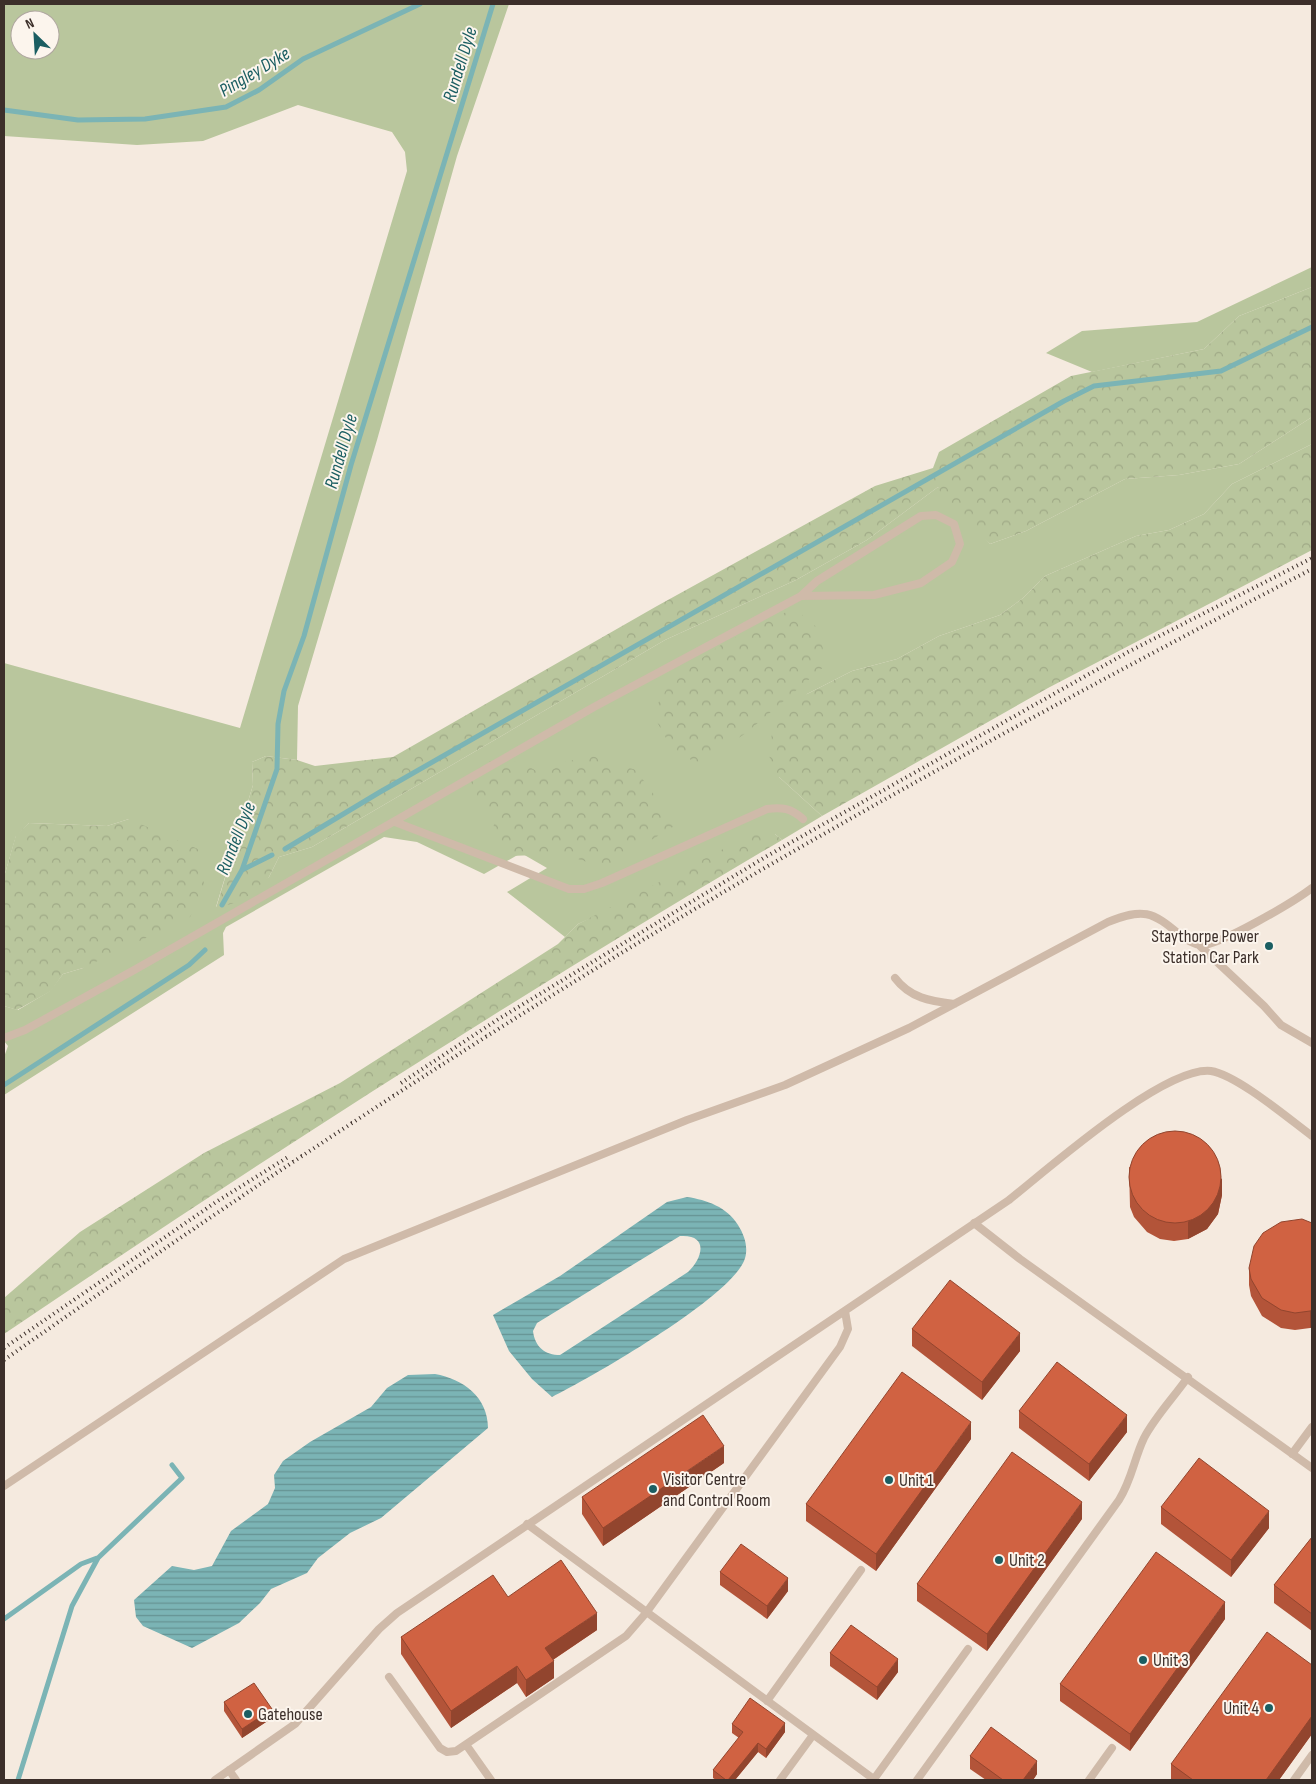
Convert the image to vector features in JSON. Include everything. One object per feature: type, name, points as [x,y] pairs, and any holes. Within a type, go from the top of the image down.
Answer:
[{"type":"lane","points":[[4,1038],[25,1030],[395,822],[594,707],[801,596],[817,581],[921,516],[936,515],[954,524],[960,544],[952,562],[921,583],[874,595],[801,596]]},
{"type":"lane","points":[[395,822],[569,889],[584,889],[602,883],[766,809],[782,806],[795,812],[803,819]]},
{"type":"lane","points":[[1199,945],[1217,941],[1230,935],[1312,888]]},
{"type":"lane","points":[[4,1486],[344,1259],[687,1120],[785,1085],[877,1044],[956,1004],[1108,922],[1126,915],[1152,914],[1186,940],[1199,945],[1264,1006],[1281,1025],[1312,1043]]},
{"type":"lane","points":[[895,978],[903,990],[917,996],[932,1001],[956,1004]]},
{"type":"lane","points":[[215,1780],[295,1724],[387,1621],[527,1524],[974,1223],[1031,1182],[1094,1131],[1158,1088],[1178,1077],[1197,1071],[1212,1071],[1230,1078],[1312,1136]]},
{"type":"lane","points":[[974,1223],[1312,1468]]},
{"type":"lane","points":[[389,1677],[425,1731],[440,1748],[447,1752],[456,1751],[467,1746],[626,1636],[646,1613],[840,1347],[848,1330],[845,1311]]},
{"type":"lane","points":[[917,1780],[1119,1500],[1130,1481],[1145,1436],[1188,1377]]},
{"type":"lane","points":[[1292,1454],[1312,1427]]},
{"type":"lane","points":[[527,1524],[874,1780],[968,1649]]},
{"type":"lane","points":[[767,1702],[861,1570]]},
{"type":"lane","points":[[780,1780],[812,1735]]},
{"type":"lane","points":[[467,1746],[491,1780]]},
{"type":"lane","points":[[1089,1780],[1112,1748]]},
{"type":"lane","points":[[1294,1780],[1312,1755]]},
{"type":"lane","points":[[229,1770],[236,1780]]},
{"type":"green space","points":[[4,4],[509,4],[457,156],[377,440],[298,706],[297,760],[266,756],[252,762],[253,785],[216,907],[269,877],[279,857],[312,847],[665,640],[796,580],[867,540],[938,487],[990,544],[1026,531],[1125,479],[1179,475],[1239,464],[1312,417],[1312,444],[1232,484],[1204,514],[1169,530],[1136,536],[1045,576],[1023,598],[1000,615],[939,636],[897,659],[852,671],[807,694],[779,777],[822,816],[782,840],[775,834],[578,924],[565,937],[507,892],[547,868],[521,853],[484,874],[417,842],[384,837],[226,927],[223,933],[224,955],[4,1095],[4,1057],[8,1046],[4,1041],[4,1006],[18,1010],[50,991],[63,974],[83,968],[129,819],[107,826],[29,823],[16,836],[4,877],[4,663],[240,728],[407,171],[405,152],[392,132],[298,105],[203,141],[137,145],[4,136]]},
{"type":"green space","points":[[1312,267],[1312,287],[1239,316],[1204,349],[1092,372],[1046,353],[1082,331],[1197,322]]},
{"type":"green space","points":[[1312,287],[1312,417],[1239,464],[1179,475],[1125,479],[1026,531],[990,544],[946,505],[938,487],[867,540],[796,580],[665,640],[312,847],[279,857],[269,877],[242,901],[216,908],[253,785],[252,762],[266,756],[297,760],[315,766],[393,757],[657,606],[875,486],[933,468],[939,452],[1071,376],[1204,349],[1239,316]]},
{"type":"green space","points":[[1312,444],[1312,550],[1048,688],[822,816],[779,777],[769,756],[774,717],[807,694],[852,671],[897,659],[939,636],[1000,615],[1023,598],[1045,576],[1136,536],[1169,530],[1204,514],[1232,484]]},
{"type":"green space","points":[[794,608],[819,629],[826,665],[746,733],[699,765],[671,747],[652,713],[674,677],[721,645]]},
{"type":"green space","points":[[592,756],[636,770],[676,825],[605,868],[563,854],[510,856],[491,841],[494,824],[478,798],[467,773],[481,761],[520,762],[544,775],[565,762]]},
{"type":"green space","points":[[129,819],[198,849],[205,889],[190,917],[83,968],[63,974],[51,991],[17,1010],[4,1006],[4,877],[16,835],[29,823],[107,826]]},
{"type":"green space","points":[[758,831],[775,834],[782,840],[584,959],[389,1081],[195,1206],[4,1334],[4,1298],[80,1232],[204,1153],[340,1083],[558,944],[578,924]]},
{"type":"water","points":[[687,1197],[694,1198],[716,1205],[728,1213],[743,1234],[746,1247],[744,1261],[733,1277],[687,1315],[597,1373],[552,1397],[532,1379],[509,1351],[493,1315],[560,1276],[667,1202]],"holes":[[[680,1236],[689,1236],[696,1239],[699,1243],[700,1254],[688,1272],[560,1355],[545,1352],[538,1346],[533,1331],[537,1323]]]},
{"type":"water","points":[[435,1374],[455,1380],[472,1391],[484,1407],[488,1428],[381,1518],[350,1533],[318,1558],[307,1573],[271,1589],[260,1603],[239,1623],[192,1648],[143,1626],[136,1617],[134,1600],[172,1566],[194,1570],[212,1566],[231,1531],[268,1504],[275,1488],[274,1475],[283,1461],[310,1442],[371,1407],[387,1388],[408,1375]]},
{"type":"building","points":[[1166,1131],[1184,1131],[1201,1138],[1214,1151],[1221,1168],[1221,1186],[1214,1203],[1201,1216],[1184,1223],[1166,1223],[1149,1216],[1136,1203],[1129,1186],[1129,1168],[1136,1151],[1149,1138]]},
{"type":"building","points":[[1302,1219],[1312,1223],[1312,1310],[1295,1313],[1281,1310],[1262,1298],[1251,1279],[1249,1268],[1254,1246],[1263,1233],[1281,1222]]},
{"type":"building","points":[[950,1280],[1020,1333],[982,1382],[912,1329]]},
{"type":"building","points":[[1057,1362],[1127,1415],[1089,1464],[1019,1411]]},
{"type":"building","name":"Unit 1","points":[[902,1372],[971,1422],[876,1554],[806,1504]]},
{"type":"building","points":[[703,1415],[724,1446],[603,1528],[582,1497]]},
{"type":"building","name":"Unit 2","points":[[1012,1452],[1082,1502],[987,1634],[917,1584]]},
{"type":"building","points":[[1199,1458],[1269,1511],[1231,1560],[1161,1507]]},
{"type":"building","points":[[1312,1537],[1312,1614],[1274,1585]]},
{"type":"building","points":[[741,1544],[788,1578],[767,1606],[720,1572]]},
{"type":"building","name":"Unit 3","points":[[1156,1552],[1225,1602],[1130,1734],[1060,1684]]},
{"type":"building","points":[[561,1560],[597,1613],[545,1648],[554,1661],[526,1680],[517,1666],[451,1711],[401,1637],[493,1575],[508,1597]]},
{"type":"building","points":[[851,1625],[898,1659],[877,1687],[830,1653]]},
{"type":"building","name":"Unit 4","points":[[1267,1632],[1312,1665],[1312,1716],[1266,1780],[1193,1780],[1171,1764]]},
{"type":"building","name":"Gatehouse","points":[[254,1683],[272,1709],[242,1729],[224,1702]]},
{"type":"building","points":[[750,1698],[785,1723],[766,1749],[758,1743],[728,1780],[726,1780],[713,1770],[743,1732],[732,1724]]},
{"type":"building","points":[[991,1727],[1037,1761],[1023,1780],[1003,1780],[970,1756]]},
{"type":"waterway","name":"Pingley Dyke","points":[[4,110],[78,120],[145,119],[226,107],[259,90],[303,59],[420,4]]},
{"type":"waterway","name":"Rundell Dyle","points":[[222,905],[242,870],[277,769],[278,724],[284,691],[304,636],[351,465],[493,4]]},
{"type":"waterway","points":[[285,849],[380,792],[1064,401],[1094,386],[1221,371],[1312,327]]},
{"type":"waterway","points":[[242,870],[272,855]]},
{"type":"waterway","points":[[4,1085],[189,965],[205,950]]},
{"type":"waterway","points":[[18,1780],[72,1606],[98,1558],[182,1478],[172,1465]]},
{"type":"waterway","points":[[4,1619],[81,1564],[97,1558]]},
{"type":"railway","points":[[401,1083],[497,1020],[767,856],[1128,652],[1312,558]]},
{"type":"railway","points":[[4,1360],[168,1246],[334,1135],[587,974],[910,785],[1150,654],[1312,569]]},
{"type":"railway","points":[[4,1348],[216,1202],[288,1157]]},
{"type":"place","name":"Staythorpe Power Station Car Park","points":[[1269,946]]},
{"type":"place","name":"Unit 1","points":[[889,1480]]},
{"type":"place","name":"Visitor Centre and Control Room","points":[[653,1489]]},
{"type":"place","name":"Unit 2","points":[[999,1560]]},
{"type":"place","name":"Unit 3","points":[[1143,1660]]},
{"type":"place","name":"Unit 4","points":[[1269,1708]]},
{"type":"place","name":"Gatehouse","points":[[248,1714]]}]
